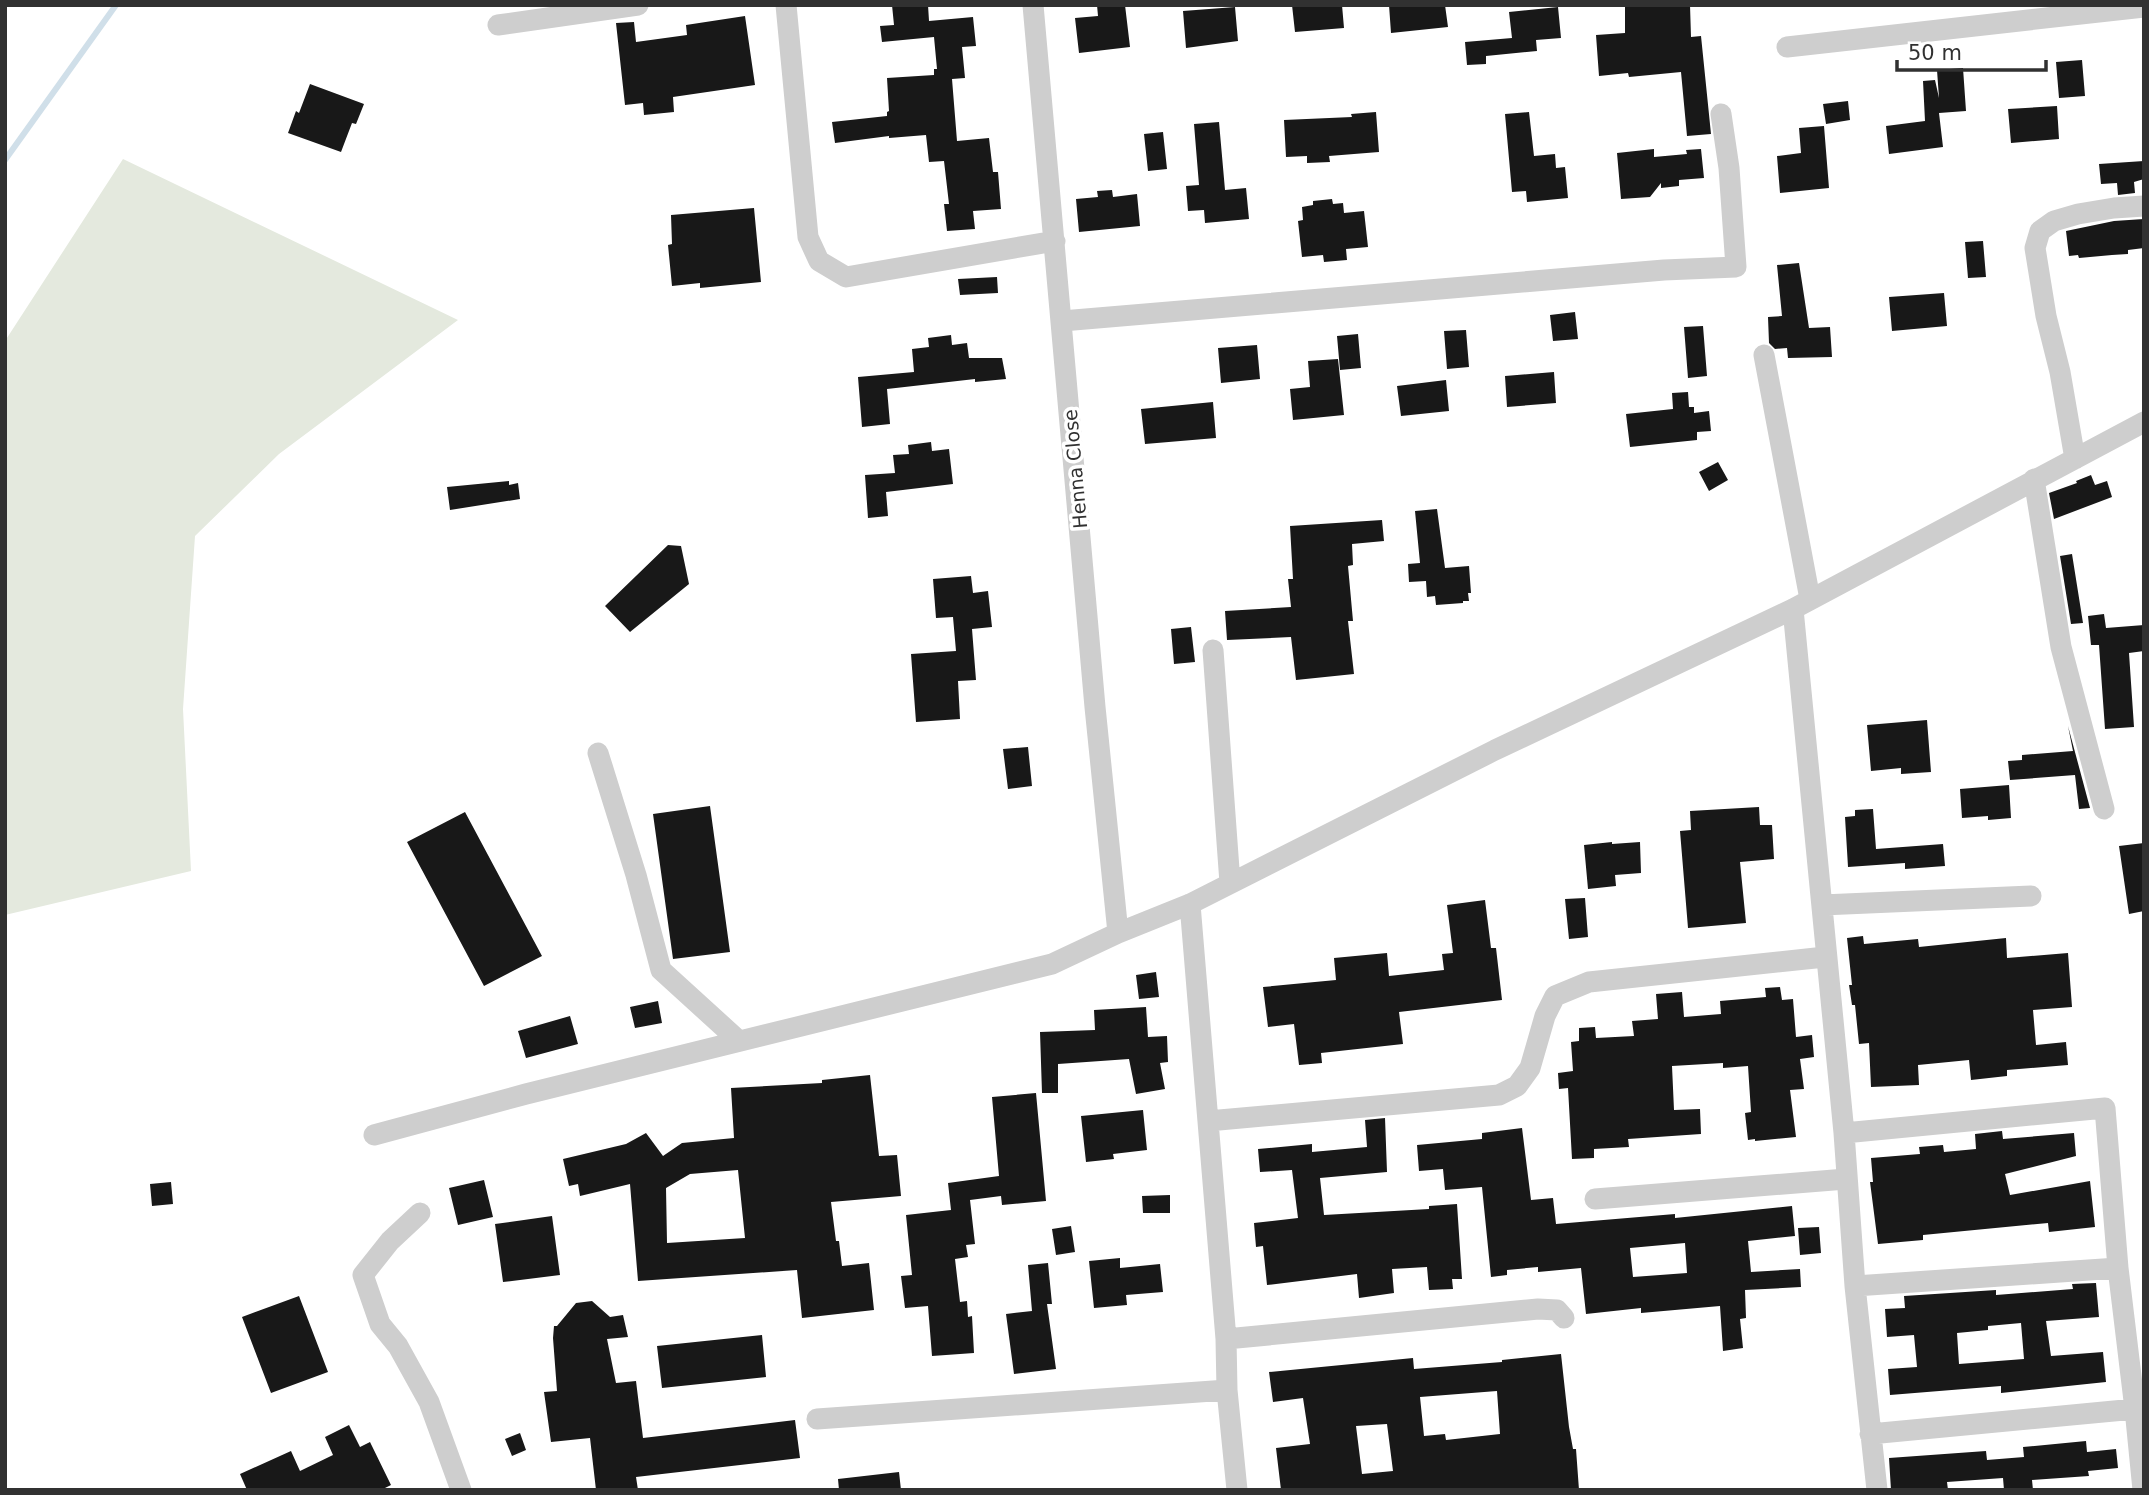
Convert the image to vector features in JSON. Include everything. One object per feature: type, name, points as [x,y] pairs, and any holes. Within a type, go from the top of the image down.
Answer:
[{"type":"street","points":[[498,25],[638,5]]},
{"type":"street","points":[[786,5],[808,237],[819,261],[846,277],[1055,241]]},
{"type":"street","name":"Henna Close","points":[[1034,5],[1118,933]]},
{"type":"street","points":[[1787,47],[2144,6]]},
{"type":"street","points":[[1062,321],[1651,271],[1736,267],[1729,168],[1721,114]]},
{"type":"street","points":[[2075,459],[2035,248],[2040,231],[2054,221],[2090,212],[2144,206]]},
{"type":"street","points":[[1764,355],[1802,604],[1825,957],[1877,1490]]},
{"type":"street","points":[[374,1135],[526,1094],[1052,964],[1118,933],[1190,904],[1495,750],[1802,604],[2144,422]]},
{"type":"street","points":[[2034,479],[2061,647],[2104,809]]},
{"type":"street","points":[[1213,650],[1230,883]]},
{"type":"street","points":[[598,752],[636,875],[661,970],[739,1041]]},
{"type":"street","points":[[1822,905],[2031,896]]},
{"type":"street","points":[[1190,904],[1237,1490]]},
{"type":"street","points":[[1208,1121],[1499,1095],[1517,1086],[1530,1068],[1545,1016],[1555,996],[1589,982],[1825,957]]},
{"type":"street","points":[[1844,1133],[2105,1108],[2118,1268],[2136,1409],[2143,1490]]},
{"type":"street","points":[[1595,1199],[1846,1179]]},
{"type":"street","points":[[420,1213],[390,1241],[363,1275],[380,1324],[398,1346],[429,1402],[461,1490]]},
{"type":"street","points":[[1855,1286],[2118,1268]]},
{"type":"street","points":[[1226,1339],[1538,1309],[1557,1310],[1564,1318]]},
{"type":"street","points":[[817,1419],[1227,1391]]},
{"type":"street","points":[[1870,1434],[2136,1409]]},
{"type":"shaded area","points":[[123,159],[458,320],[279,454],[195,536],[183,709],[191,871],[5,915],[5,341]]},
{"type":"building","points":[[892,5],[928,5],[929,21],[973,17],[976,46],[962,47],[965,78],[952,79],[957,141],[989,138],[993,172],[998,172],[1001,209],[973,211],[975,229],[947,231],[944,204],[949,204],[944,161],[929,162],[926,135],[889,136],[835,143],[832,122],[887,116],[887,78],[934,75],[934,69],[937,69],[934,37],[882,42],[880,26],[894,25]]},
{"type":"building","points":[[1097,5],[1125,5],[1130,47],[1079,53],[1075,18],[1098,16]]},
{"type":"building","points":[[1292,5],[1342,5],[1344,28],[1295,32]]},
{"type":"building","points":[[1389,5],[1445,5],[1448,27],[1391,33]]},
{"type":"building","points":[[1625,5],[1690,5],[1691,37],[1701,36],[1711,134],[1687,136],[1681,72],[1629,77],[1628,73],[1599,76],[1596,35],[1625,33]]},
{"type":"building","points":[[1235,7],[1238,41],[1186,48],[1183,11]]},
{"type":"building","points":[[1558,7],[1561,38],[1536,40],[1537,51],[1486,56],[1486,64],[1467,65],[1465,42],[1512,38],[1509,12]]},
{"type":"building","points":[[745,16],[755,85],[673,97],[674,112],[644,115],[643,103],[625,105],[616,23],[634,22],[636,42],[687,35],[686,25]]},
{"type":"building","points":[[2082,60],[2085,96],[2059,98],[2056,62]]},
{"type":"building","points":[[1963,68],[1966,111],[1939,113],[1943,147],[1889,154],[1886,126],[1925,121],[1923,81],[1935,80],[1939,98],[1937,70]]},
{"type":"building","points":[[310,84],[364,104],[356,124],[352,123],[341,152],[288,133]]},
{"type":"building","points":[[1848,101],[1850,120],[1826,124],[1823,104]]},
{"type":"building","points":[[2057,106],[2059,139],[2011,143],[2008,109]]},
{"type":"building","points":[[1376,112],[1379,152],[1329,156],[1330,162],[1307,163],[1307,156],[1286,157],[1284,120],[1352,117],[1351,114]]},
{"type":"building","points":[[1529,112],[1534,156],[1555,154],[1556,168],[1565,167],[1568,198],[1527,202],[1526,191],[1512,192],[1505,114]]},
{"type":"building","points":[[1219,122],[1225,190],[1246,188],[1249,219],[1205,223],[1204,210],[1188,211],[1186,186],[1199,185],[1194,124]]},
{"type":"building","points":[[1824,126],[1829,188],[1780,193],[1777,156],[1801,153],[1799,128]]},
{"type":"building","points":[[1163,132],[1167,169],[1148,171],[1144,134]]},
{"type":"building","points":[[1654,149],[1654,157],[1687,154],[1686,150],[1701,149],[1704,178],[1679,180],[1679,186],[1661,188],[1661,183],[1650,197],[1621,199],[1617,153]]},
{"type":"building","points":[[2144,161],[2144,179],[2134,182],[2135,193],[2118,195],[2117,183],[2101,184],[2099,164]]},
{"type":"building","points":[[1112,190],[1113,197],[1137,194],[1140,226],[1079,232],[1076,199],[1098,197],[1097,191]]},
{"type":"building","points":[[1332,199],[1333,204],[1343,203],[1344,213],[1364,211],[1368,247],[1346,249],[1347,260],[1324,262],[1323,255],[1302,257],[1298,221],[1303,220],[1302,207],[1313,205],[1313,201]]},
{"type":"building","points":[[754,208],[761,282],[700,288],[700,283],[672,286],[668,245],[672,244],[671,215]]},
{"type":"building","points":[[2144,219],[2144,248],[2128,250],[2128,254],[2079,258],[2078,255],[2069,256],[2066,231],[2114,221]]},
{"type":"building","points":[[1983,241],[1986,277],[1968,278],[1965,242]]},
{"type":"building","points":[[1799,263],[1809,328],[1830,327],[1832,357],[1788,358],[1787,348],[1775,349],[1769,343],[1768,317],[1782,316],[1777,265]]},
{"type":"building","points":[[997,277],[998,293],[960,295],[958,279]]},
{"type":"building","points":[[1944,293],[1947,326],[1892,331],[1889,297]]},
{"type":"building","points":[[1575,312],[1578,339],[1553,341],[1550,315]]},
{"type":"building","points":[[1703,326],[1707,376],[1688,378],[1684,327]]},
{"type":"building","points":[[1466,330],[1469,367],[1447,369],[1444,331]]},
{"type":"building","points":[[1358,334],[1361,368],[1340,370],[1337,336]]},
{"type":"building","points":[[951,335],[952,345],[967,343],[969,358],[1002,358],[1006,379],[975,382],[975,379],[887,389],[890,424],[862,427],[858,377],[914,372],[912,349],[929,347],[928,338]]},
{"type":"building","points":[[1257,345],[1260,379],[1221,383],[1218,348]]},
{"type":"building","points":[[1338,359],[1344,415],[1293,420],[1290,389],[1310,387],[1308,361]]},
{"type":"building","points":[[1554,372],[1556,403],[1507,407],[1505,376]]},
{"type":"building","points":[[1446,380],[1449,411],[1401,416],[1397,386]]},
{"type":"building","points":[[1688,392],[1689,407],[1694,407],[1694,413],[1709,411],[1711,431],[1697,432],[1697,440],[1630,447],[1626,414],[1673,409],[1672,393]]},
{"type":"building","points":[[1213,402],[1216,438],[1145,444],[1141,409]]},
{"type":"building","points":[[931,442],[932,451],[949,449],[953,484],[886,492],[888,516],[868,518],[865,475],[895,473],[893,455],[909,454],[908,445]]},
{"type":"building","points":[[1718,462],[1728,480],[1709,491],[1699,472]]},
{"type":"building","points":[[2091,475],[2095,485],[2107,481],[2112,497],[2054,519],[2049,493]]},
{"type":"building","points":[[509,481],[509,485],[518,483],[520,499],[450,510],[447,487]]},
{"type":"building","points":[[1437,509],[1445,568],[1469,566],[1471,593],[1468,593],[1469,601],[1463,603],[1436,605],[1435,596],[1427,597],[1426,581],[1409,582],[1408,564],[1420,563],[1415,511]]},
{"type":"building","points":[[1382,520],[1384,541],[1352,544],[1353,565],[1348,566],[1353,621],[1348,621],[1354,674],[1296,680],[1291,637],[1227,640],[1225,611],[1291,607],[1288,579],[1293,579],[1290,526]]},
{"type":"building","points":[[668,545],[681,546],[689,584],[630,632],[605,606]]},
{"type":"building","points":[[2072,554],[2083,623],[2071,624],[2060,556]]},
{"type":"building","points":[[971,576],[973,593],[988,591],[992,627],[972,629],[976,680],[958,681],[960,719],[916,722],[911,654],[956,651],[953,617],[936,618],[933,579]]},
{"type":"building","points":[[2104,614],[2106,628],[2144,625],[2144,651],[2129,653],[2134,727],[2105,729],[2099,645],[2091,645],[2088,616]]},
{"type":"building","points":[[1191,627],[1195,662],[1174,664],[1171,629]]},
{"type":"building","points":[[1927,720],[1931,772],[1901,774],[1901,768],[1871,771],[1867,725]]},
{"type":"building","points":[[2068,726],[2090,808],[2079,809],[2075,775],[2010,780],[2008,761],[2022,760],[2022,755],[2073,751]]},
{"type":"building","points":[[1028,747],[1032,786],[1008,789],[1003,749]]},
{"type":"building","points":[[2009,785],[2011,818],[1962,818],[1960,789]]},
{"type":"building","points":[[710,806],[730,952],[673,959],[653,814]]},
{"type":"building","points":[[1759,807],[1760,825],[1772,825],[1774,859],[1740,862],[1746,923],[1688,928],[1680,831],[1691,830],[1690,811]]},
{"type":"building","points":[[1873,809],[1876,849],[1943,844],[1945,866],[1905,869],[1905,863],[1848,867],[1845,817],[1855,816],[1855,810]]},
{"type":"building","points":[[465,812],[542,956],[484,986],[407,842]]},
{"type":"building","points":[[1640,842],[1641,873],[1615,875],[1616,886],[1588,889],[1584,845]]},
{"type":"building","points":[[2144,843],[2144,911],[2129,914],[2119,846]]},
{"type":"building","points":[[1585,898],[1588,937],[1569,939],[1565,899]]},
{"type":"building","points":[[1485,900],[1491,948],[1496,948],[1502,1000],[1399,1012],[1403,1044],[1321,1053],[1322,1063],[1299,1065],[1294,1024],[1268,1027],[1263,987],[1336,980],[1334,958],[1387,953],[1389,976],[1444,970],[1442,954],[1453,953],[1447,905]]},
{"type":"building","points":[[1863,936],[1864,944],[1918,939],[1919,947],[2006,938],[2007,958],[2068,953],[2072,1007],[2033,1010],[2036,1045],[2066,1042],[2068,1065],[2007,1070],[2007,1076],[1971,1080],[1969,1060],[1918,1065],[1919,1085],[1871,1087],[1869,1043],[1859,1044],[1855,1005],[1852,1005],[1849,985],[1852,985],[1847,938]]},
{"type":"building","points":[[1156,972],[1159,997],[1139,999],[1136,975]]},
{"type":"building","points":[[1780,987],[1782,1000],[1793,999],[1796,1037],[1812,1035],[1814,1057],[1800,1059],[1804,1089],[1790,1090],[1796,1137],[1748,1140],[1745,1113],[1751,1112],[1748,1066],[1723,1068],[1723,1063],[1672,1066],[1674,1110],[1700,1109],[1701,1134],[1628,1139],[1629,1147],[1594,1149],[1594,1158],[1572,1159],[1568,1088],[1559,1089],[1558,1073],[1573,1071],[1571,1042],[1579,1041],[1579,1028],[1595,1027],[1596,1038],[1634,1036],[1632,1021],[1658,1019],[1656,994],[1682,992],[1684,1017],[1721,1014],[1720,1001],[1766,997],[1765,988]]},
{"type":"building","points":[[658,1001],[662,1023],[635,1028],[630,1007]]},
{"type":"building","points":[[1146,1007],[1148,1037],[1167,1036],[1168,1062],[1160,1063],[1165,1089],[1136,1094],[1129,1059],[1058,1064],[1058,1093],[1042,1093],[1040,1032],[1095,1030],[1094,1010]]},
{"type":"building","points":[[570,1016],[578,1044],[526,1058],[518,1031]]},
{"type":"building","points":[[870,1075],[879,1156],[897,1155],[901,1196],[831,1202],[842,1266],[869,1263],[874,1310],[802,1318],[797,1270],[638,1281],[630,1184],[580,1196],[578,1184],[569,1186],[563,1159],[626,1144],[646,1133],[663,1156],[682,1143],[734,1138],[731,1088],[822,1083],[822,1080]],"holes":[[[738,1170],[745,1238],[667,1243],[666,1188],[690,1174]]]},
{"type":"building","points":[[1036,1093],[1046,1201],[1002,1205],[1001,1196],[970,1200],[975,1244],[966,1245],[968,1257],[955,1259],[960,1302],[967,1301],[968,1317],[972,1316],[974,1353],[932,1356],[928,1306],[905,1308],[901,1276],[912,1275],[906,1215],[951,1210],[948,1183],[999,1176],[992,1097]]},
{"type":"building","points":[[1143,1110],[1147,1150],[1113,1154],[1114,1159],[1086,1162],[1081,1116]]},
{"type":"building","points":[[1385,1118],[1387,1172],[1320,1178],[1324,1215],[1429,1209],[1429,1206],[1457,1204],[1462,1279],[1452,1279],[1453,1289],[1429,1290],[1427,1267],[1392,1269],[1394,1293],[1359,1298],[1357,1274],[1267,1285],[1263,1246],[1256,1247],[1254,1223],[1298,1218],[1292,1170],[1260,1172],[1258,1149],[1312,1144],[1312,1152],[1367,1147],[1365,1120]]},
{"type":"building","points":[[1522,1128],[1531,1200],[1553,1198],[1556,1224],[1675,1214],[1675,1218],[1792,1206],[1795,1236],[1748,1241],[1751,1272],[1800,1269],[1801,1287],[1745,1290],[1746,1318],[1740,1319],[1743,1348],[1723,1351],[1720,1306],[1641,1313],[1641,1308],[1586,1314],[1581,1268],[1538,1272],[1538,1267],[1507,1270],[1507,1275],[1491,1277],[1482,1187],[1445,1190],[1443,1169],[1419,1171],[1417,1145],[1482,1139],[1482,1133]],"holes":[[[1685,1243],[1687,1273],[1633,1277],[1630,1248]]]},
{"type":"building","points":[[2002,1131],[2003,1139],[2074,1133],[2076,1156],[2005,1174],[2010,1195],[2090,1181],[2095,1227],[2049,1232],[2048,1223],[1923,1235],[1923,1240],[1878,1244],[1870,1182],[1873,1182],[1871,1158],[1920,1154],[1919,1147],[1943,1145],[1944,1152],[1976,1149],[1975,1134]]},
{"type":"building","points":[[484,1180],[493,1217],[458,1225],[449,1188]]},
{"type":"building","points":[[171,1182],[173,1204],[152,1206],[150,1184]]},
{"type":"building","points":[[1170,1195],[1170,1213],[1143,1213],[1142,1196]]},
{"type":"building","points":[[552,1216],[560,1275],[503,1282],[495,1224]]},
{"type":"building","points":[[1071,1226],[1075,1252],[1056,1255],[1052,1229]]},
{"type":"building","points":[[1819,1227],[1821,1253],[1800,1255],[1798,1228]]},
{"type":"building","points":[[1120,1258],[1120,1268],[1160,1264],[1163,1292],[1126,1295],[1127,1305],[1094,1308],[1089,1261]]},
{"type":"building","points":[[1048,1263],[1052,1304],[1047,1304],[1056,1369],[1014,1374],[1006,1314],[1032,1311],[1028,1265]]},
{"type":"building","points":[[2096,1283],[2099,1317],[2046,1321],[2051,1356],[2103,1352],[2106,1382],[2001,1393],[2001,1386],[1890,1395],[1888,1369],[1917,1367],[1914,1335],[1887,1337],[1885,1309],[1905,1308],[1904,1296],[1996,1290],[1996,1295],[2073,1289],[2072,1284]],"holes":[[[2021,1323],[2024,1359],[1959,1364],[1957,1333],[1988,1330],[1988,1326]]]},
{"type":"building","points":[[299,1296],[328,1372],[271,1393],[242,1317]]},
{"type":"building","points":[[592,1301],[610,1317],[623,1315],[628,1337],[607,1339],[616,1383],[636,1381],[643,1438],[795,1420],[800,1458],[636,1477],[638,1490],[596,1490],[590,1438],[551,1442],[544,1392],[557,1391],[554,1326],[557,1326],[576,1303]]},
{"type":"building","points":[[762,1335],[766,1377],[662,1388],[657,1346]]},
{"type":"building","points":[[1561,1354],[1569,1427],[1573,1449],[1576,1449],[1579,1490],[1281,1490],[1276,1448],[1310,1444],[1303,1398],[1273,1402],[1269,1372],[1413,1358],[1414,1369]],"holes":[[[1497,1391],[1500,1434],[1446,1440],[1445,1434],[1424,1436],[1420,1397]],[[1387,1424],[1393,1471],[1362,1474],[1356,1426]]]},
{"type":"building","points":[[349,1425],[360,1447],[370,1442],[391,1485],[381,1490],[247,1490],[240,1474],[291,1451],[300,1471],[333,1455],[325,1437]]},
{"type":"building","points":[[520,1433],[526,1450],[512,1456],[505,1439]]},
{"type":"building","points":[[2086,1441],[2087,1452],[2116,1449],[2118,1468],[2088,1471],[2089,1476],[2032,1480],[2033,1490],[2004,1490],[2003,1478],[1947,1482],[1948,1490],[1891,1490],[1889,1458],[1986,1451],[1987,1460],[2024,1457],[2023,1447]]},
{"type":"building","points":[[899,1472],[901,1490],[839,1490],[838,1479]]},
{"type":"waterway","points":[[5,160],[116,5]]}]
